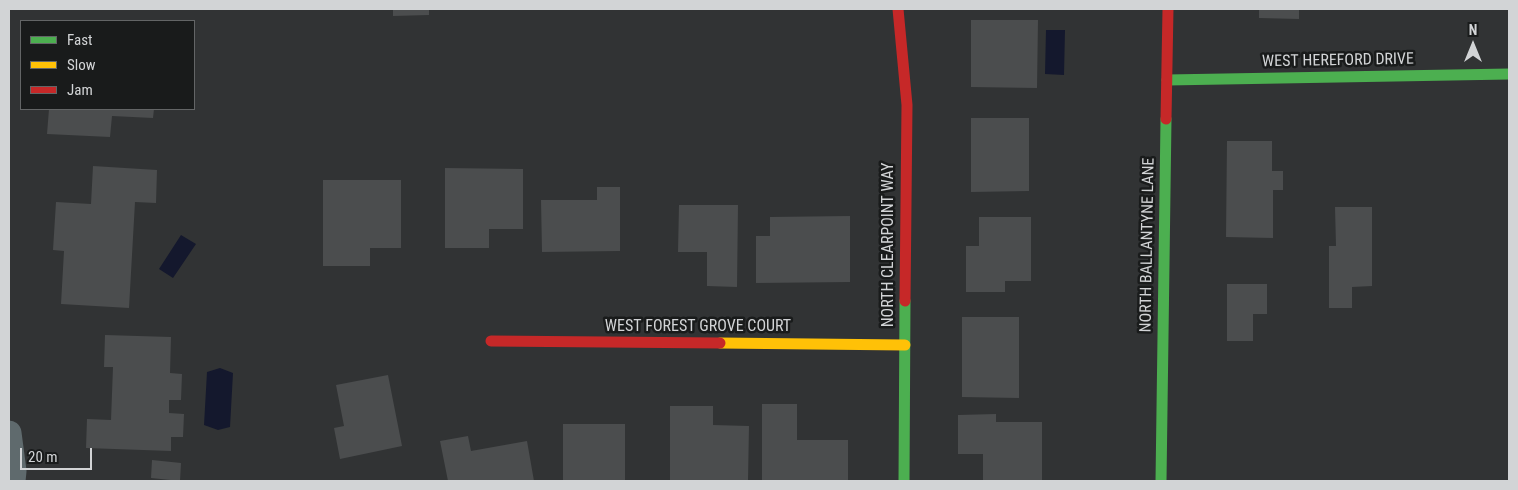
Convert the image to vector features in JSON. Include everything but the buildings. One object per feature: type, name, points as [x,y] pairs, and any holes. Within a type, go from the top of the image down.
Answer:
[{"type":"street","name":"NORTH CLEARPOINT WAY","points":[[898,9],[907,105],[904,481]]},
{"type":"street","name":"NORTH BALLANTYNE LANE","points":[[1161,481],[1168,9]]},
{"type":"street","name":"WEST HEREFORD DRIVE","points":[[1167,80],[1509,74]]},
{"type":"street","name":"WEST FOREST GROVE COURT","points":[[490,341],[905,345]]},
{"type":"street","points":[[9,433],[14,471],[13,481]]},
{"type":"water","points":[[1046,30],[1065,30],[1064,75],[1045,74]]},
{"type":"water","points":[[181,235],[196,244],[173,278],[159,269]]},
{"type":"water","points":[[220,368],[233,373],[230,427],[218,430],[204,425],[207,372]]},
{"type":"traffic: fast","points":[[1167,80],[1509,74]]},
{"type":"traffic: fast","points":[[1161,481],[1166,119]]},
{"type":"traffic: fast","points":[[904,481],[905,301]]},
{"type":"traffic: slow","points":[[720,343],[905,345]]},
{"type":"traffic: jam","points":[[898,9],[907,105],[905,301]]},
{"type":"traffic: jam","points":[[1166,119],[1168,9]]},
{"type":"traffic: jam","points":[[491,341],[720,343]]}]
